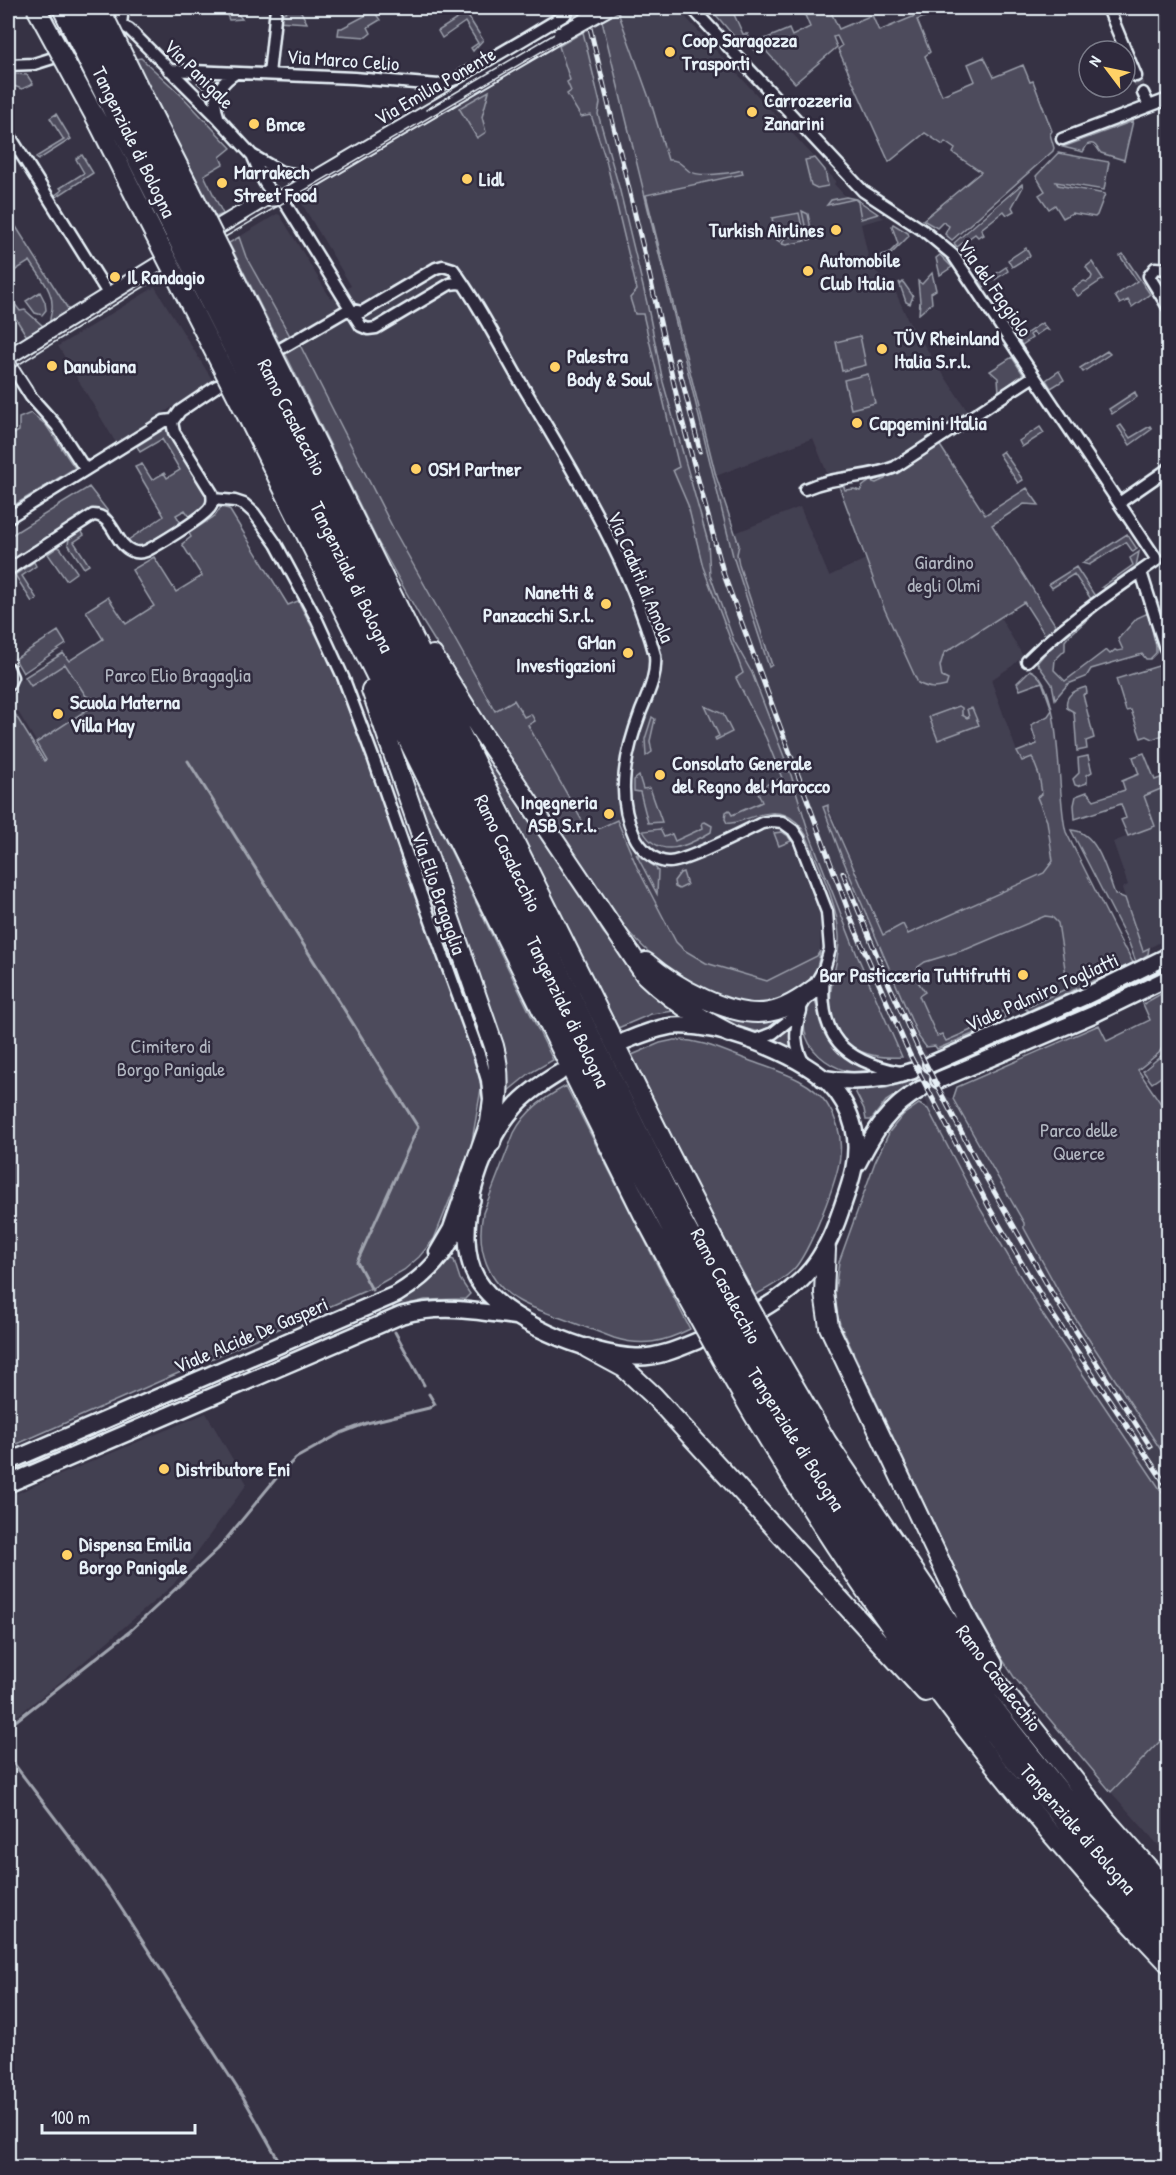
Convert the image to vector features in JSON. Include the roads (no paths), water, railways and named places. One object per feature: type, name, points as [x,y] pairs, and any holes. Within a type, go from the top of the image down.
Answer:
[{"type":"highway","points":[[36,8],[99,124]]},
{"type":"highway","name":"Tangenziale di Bologna","points":[[44,8],[99,124],[266,397],[350,511],[707,1282],[749,1358],[799,1491],[914,1660],[989,1759],[1060,1844],[1168,1963]]},
{"type":"highway","name":"Ramo Casalecchio","points":[[62,8],[266,397]]},
{"type":"highway","name":"Ramo Casalecchio","points":[[82,8],[266,397],[632,1152],[707,1282],[822,1495],[933,1656],[1018,1767],[1168,1938]]},
{"type":"highway","name":"Tangenziale di Bologna","points":[[100,8],[266,397],[308,539],[643,1214],[707,1282]]},
{"type":"highway","points":[[350,511],[431,651],[479,728],[645,975],[665,994],[701,1019],[729,1033]]},
{"type":"highway","points":[[308,539],[383,720],[494,1046],[498,1061],[500,1090],[491,1143]]},
{"type":"highway","points":[[615,930],[644,961],[662,975],[696,994],[731,1008],[760,1013],[779,1010],[799,1000],[814,988]]},
{"type":"highway","points":[[826,1249],[824,1293],[829,1327],[969,1622],[998,1672],[1107,1821]]},
{"type":"highway","points":[[587,1348],[624,1368],[653,1395],[989,1759]]},
{"type":"highway","name":"Tangenziale di Bologna","points":[[749,1358],[833,1451],[948,1621],[1107,1821],[1168,1890]]},
{"type":"highway","name":"Ramo Casalecchio","points":[[749,1358],[915,1605],[947,1648],[1075,1811],[1168,1916]]},
{"type":"main road","name":"Via Emilia Ponente","points":[[282,198],[608,8]]},
{"type":"main road","points":[[220,226],[261,201],[282,198]]},
{"type":"main road","points":[[8,359],[157,265]]},
{"type":"main road","name":"Viale Palmiro Togliatti","points":[[931,1064],[1084,997],[1168,956]]},
{"type":"main road","name":"Viale Palmiro Togliatti","points":[[939,1080],[1092,1015],[1168,978]]},
{"type":"main road","points":[[625,1041],[672,1026],[693,1027],[729,1033],[752,1041],[807,1068],[822,1078],[840,1096],[851,1118],[856,1146],[854,1171]]},
{"type":"main road","points":[[822,1078],[865,1081],[887,1079],[909,1072]]},
{"type":"main road","points":[[560,1073],[519,1102],[504,1120],[491,1143],[472,1200],[466,1240],[473,1269],[489,1295],[518,1317],[587,1348],[636,1357],[661,1354],[697,1341]]},
{"type":"main road","points":[[762,1309],[802,1282],[826,1249],[854,1171],[869,1142],[885,1118],[899,1103],[921,1089]]},
{"type":"main road","name":"Viale Alcide De Gasperi","points":[[8,1462],[397,1294],[430,1271],[449,1246],[472,1200]]},
{"type":"main road","name":"Viale Alcide De Gasperi","points":[[8,1484],[402,1315],[446,1308],[518,1317]]},
{"type":"street","name":"Via Panigale","points":[[118,8],[122,16],[120,24],[129,29],[252,154],[281,172],[317,178]]},
{"type":"street","name":"Via Marco Celio","points":[[169,70],[444,84],[565,15],[569,8]]},
{"type":"street","name":"Via del Faggiolo","points":[[684,8],[701,17]]},
{"type":"street","name":"Via del Faggiolo","points":[[692,8],[863,191],[924,231],[948,250],[1119,503],[1163,561]]},
{"type":"street","points":[[1108,8],[1121,39]]},
{"type":"street","points":[[270,74],[278,9]]},
{"type":"street","points":[[8,65],[34,64],[54,58]]},
{"type":"street","points":[[219,119],[215,106],[217,94],[224,82],[236,73]]},
{"type":"street","points":[[1143,93],[1149,106]]},
{"type":"street","points":[[1062,139],[1168,99]]},
{"type":"street","points":[[8,133],[109,294]]},
{"type":"street","name":"Via Panigale","points":[[252,154],[266,186],[282,198]]},
{"type":"street","points":[[261,201],[266,186]]},
{"type":"street","points":[[282,198],[361,326],[373,329],[450,284],[458,282],[463,284]]},
{"type":"street","name":"Via Caduti di Amola","points":[[349,309],[360,312],[440,267],[453,269],[599,520],[622,568],[653,648],[655,672],[632,737],[624,774],[628,817],[634,836],[648,853],[669,862],[681,859],[762,823],[773,821],[786,824],[799,839],[827,912],[830,949],[822,987],[825,1017],[837,1042],[862,1062],[909,1072]]},
{"type":"street","points":[[1168,269],[1155,268],[1149,276],[1168,307]]},
{"type":"street","points":[[282,348],[349,309]]},
{"type":"street","points":[[8,359],[31,397],[57,426],[85,469]]},
{"type":"street","points":[[806,489],[832,479],[884,471],[895,467],[1034,376]]},
{"type":"street","points":[[8,518],[164,421],[172,420],[180,411],[218,386]]},
{"type":"street","points":[[8,570],[93,515],[105,519],[129,550],[142,552],[204,513],[212,505],[210,488],[172,428],[172,420]]},
{"type":"street","points":[[1119,503],[1168,469]]},
{"type":"street","name":"Via Elio Bragaglia","points":[[213,499],[244,504],[254,513],[276,544],[317,620],[343,677],[374,757],[487,1080],[489,1100],[486,1122],[449,1228],[426,1264],[407,1281],[363,1310]]},
{"type":"street","points":[[1028,661],[1063,628],[1141,572],[1163,561]]},
{"type":"street","points":[[1141,572],[1168,653]]},
{"type":"street","points":[[8,668],[12,677],[8,686]]},
{"type":"street","name":"Via Caduti di Amola","points":[[752,1041],[773,1033],[791,1020],[802,1008],[824,969]]},
{"type":"street","name":"Via Caduti di Amola","points":[[802,1008],[795,1031],[797,1050],[807,1068]]},
{"type":"waterway","points":[[188,761],[418,1127],[357,1262],[372,1290]]},
{"type":"waterway","points":[[395,1332],[424,1385]]},
{"type":"waterway","points":[[8,1727],[129,1632],[170,1594],[218,1549],[278,1476],[296,1458],[341,1433],[367,1423],[429,1408],[435,1404],[429,1394]]},
{"type":"waterway","points":[[8,1756],[108,1888],[243,2097],[283,2168]]},
{"type":"tunnel","points":[[1137,78],[1143,93]]},
{"type":"tram line","points":[[225,237],[616,8]]},
{"type":"tram line","points":[[426,110],[583,17]]},
{"type":"tram line","points":[[8,371],[163,275]]},
{"type":"railway","points":[[590,28],[682,420],[724,575],[855,929],[910,1055],[990,1209],[1047,1306],[1168,1488]]},
{"type":"railway","points":[[677,360],[700,451]]},
{"type":"railway","points":[[843,873],[919,1051],[976,1160],[1056,1300],[1150,1446]]},
{"type":"place","name":"Coop Saragozza Trasporti","points":[[670,52]]},
{"type":"place","name":"Carrozzeria Zanarini","points":[[752,112]]},
{"type":"place","name":"Bmce","points":[[254,124]]},
{"type":"place","name":"Lidl","points":[[467,179]]},
{"type":"place","name":"Marrakech Street Food","points":[[222,183]]},
{"type":"place","name":"Turkish Airlines","points":[[836,230]]},
{"type":"place","name":"Automobile Club Italia","points":[[808,271]]},
{"type":"place","name":"Il Randagio","points":[[115,277]]},
{"type":"place","name":"TÜV Rheinland Italia S.r.l.","points":[[882,349]]},
{"type":"place","name":"Danubiana","points":[[52,366]]},
{"type":"place","name":"Palestra Body & Soul","points":[[555,367]]},
{"type":"place","name":"Capgemini Italia","points":[[857,423]]},
{"type":"place","name":"OSM Partner","points":[[416,469]]},
{"type":"place","name":"Nanetti & Panzacchi S.r.l.","points":[[606,604]]},
{"type":"place","name":"GMan Investigazioni","points":[[628,653]]},
{"type":"place","name":"Scuola Materna Villa May","points":[[58,714]]},
{"type":"place","name":"Consolato Generale del Regno del Marocco","points":[[660,775]]},
{"type":"place","name":"Ingegneria ASB S.r.l.","points":[[609,814]]},
{"type":"place","name":"Bar Pasticceria Tuttifrutti","points":[[1023,975]]},
{"type":"place","name":"Distributore Eni","points":[[164,1469]]},
{"type":"place","name":"Dispensa Emilia Borgo Panigale","points":[[67,1555]]},
{"type":"park label","name":"Giardino degli Olmi","points":[[944,574]]},
{"type":"park label","name":"Parco Elio Bragaglia","points":[[178,675]]},
{"type":"park label","name":"Cimitero di Borgo Panigale","points":[[171,1058]]},
{"type":"park label","name":"Parco delle Querce","points":[[1079,1142]]}]
